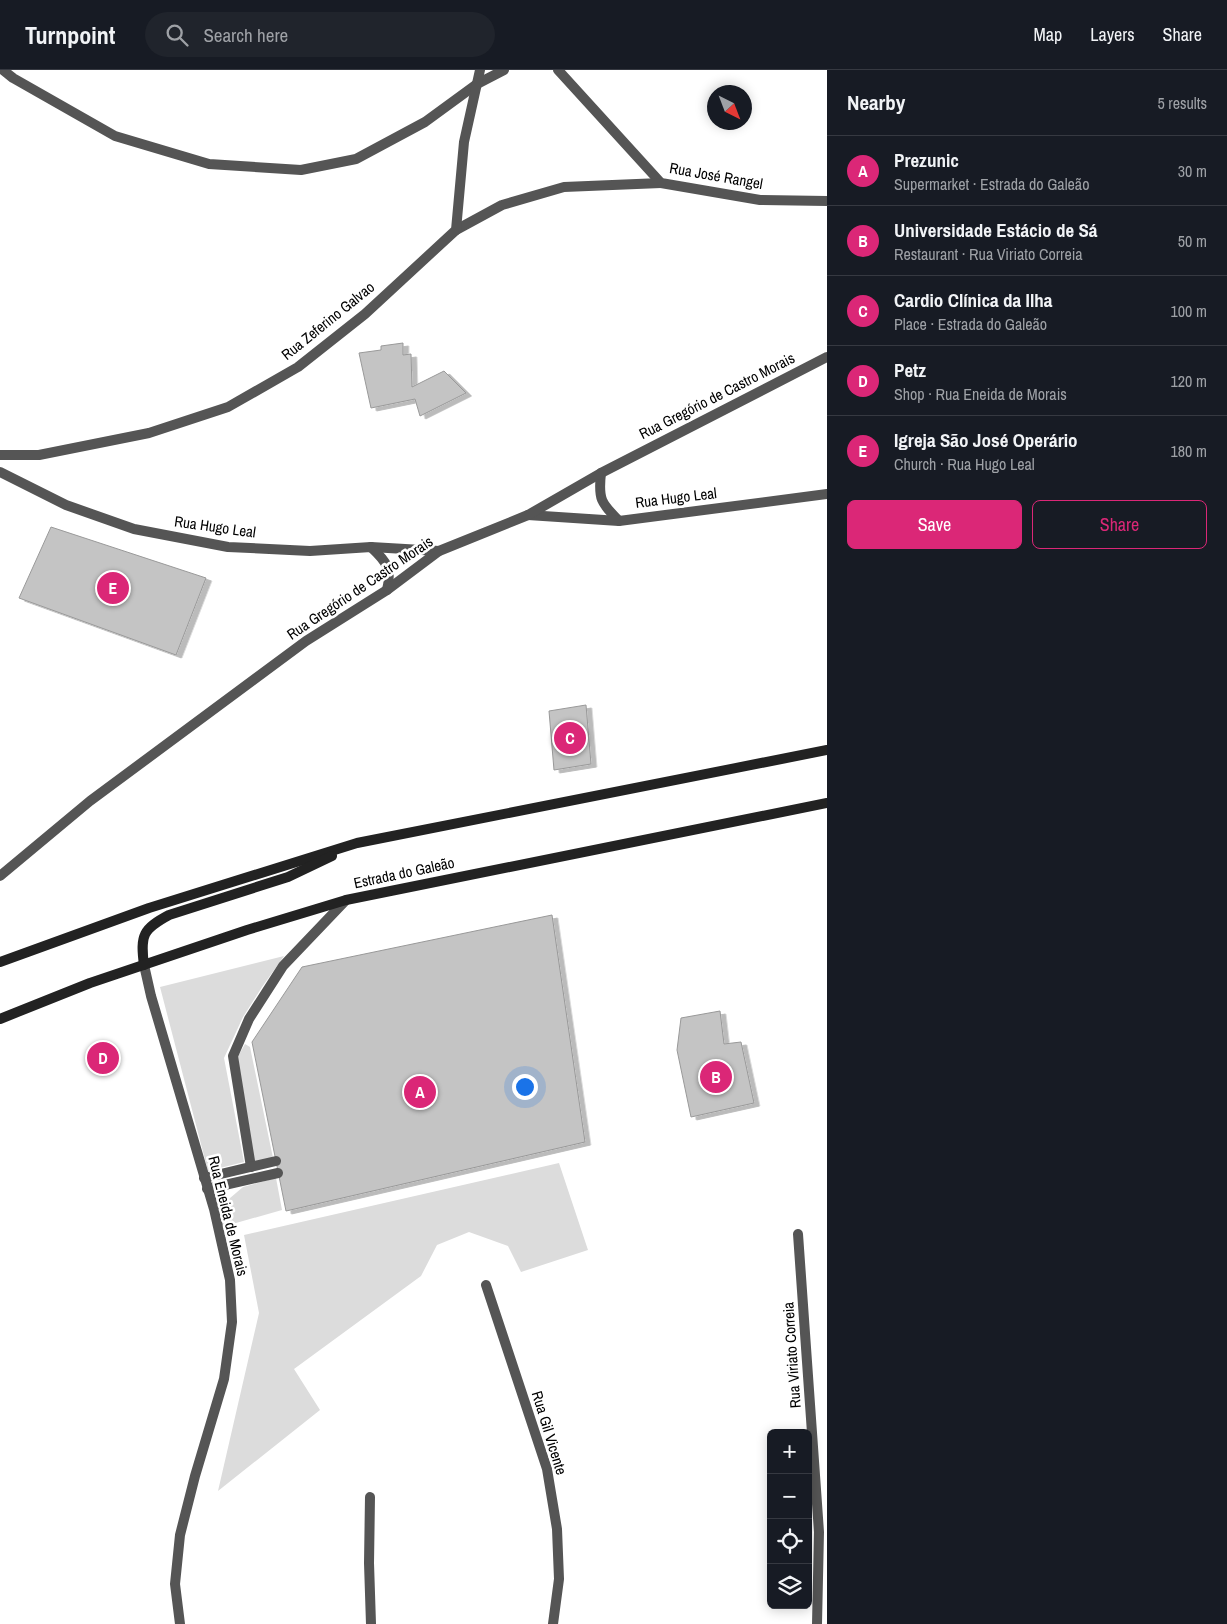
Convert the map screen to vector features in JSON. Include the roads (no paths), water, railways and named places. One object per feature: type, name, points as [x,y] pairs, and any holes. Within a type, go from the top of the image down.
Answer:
[{"type":"main road","points":[[0,962],[149,908],[357,843],[827,750]]},
{"type":"main road","name":"Estrada do Galeão","points":[[0,1019],[90,983],[246,930],[346,900],[827,803]]},
{"type":"main road","points":[[144,965],[142,941],[147,930],[161,919],[288,877],[357,843]]},
{"type":"street","points":[[3,70],[12,78],[115,136],[209,164],[302,170],[356,159],[425,122],[477,84],[504,70]]},
{"type":"street","points":[[456,230],[464,142],[480,70]]},
{"type":"street","name":"Rua José Rangel","points":[[558,70],[661,182],[760,200],[827,201]]},
{"type":"street","name":"Rua Zeferino Galvao","points":[[0,455],[39,455],[149,433],[228,407],[298,367],[365,314],[456,230],[502,205],[564,187],[661,182]]},
{"type":"street","name":"Rua Gregório de Castro Morais","points":[[0,876],[90,801],[306,641],[387,590],[439,551],[528,515],[601,473],[827,357]]},
{"type":"street","name":"Rua Hugo Leal","points":[[0,472],[66,505],[134,529],[228,547],[310,551],[371,548],[439,551]]},
{"type":"street","points":[[601,473],[599,491],[605,506],[620,521]]},
{"type":"street","name":"Rua Hugo Leal","points":[[528,515],[620,521],[827,494]]},
{"type":"street","points":[[371,548],[384,560],[389,570],[390,579],[387,590]]},
{"type":"street","points":[[251,1167],[232,1056],[248,1020],[283,966],[346,900]]},
{"type":"street","name":"Rua Eneida de Morais","points":[[144,965],[221,1239],[230,1280],[232,1322],[224,1379],[195,1476],[180,1535],[175,1584],[180,1624]]},
{"type":"street","points":[[204,1178],[276,1161]]},
{"type":"street","points":[[207,1189],[278,1173]]},
{"type":"street","name":"Rua Viriato Correia","points":[[798,1234],[819,1532],[817,1624]]},
{"type":"street","name":"Rua Gil Vicente","points":[[486,1285],[547,1469],[557,1529],[558,1579],[553,1624]]},
{"type":"street","points":[[370,1497],[369,1580],[371,1624]]},
{"type":"place","name":"Igreja São José Operário","points":[[113,588]]},
{"type":"place","name":"Cardio Clínica da Ilha","points":[[570,738]]},
{"type":"place","name":"Petz","points":[[103,1058]]},
{"type":"place","name":"Universidade Estácio de Sá","points":[[716,1077]]},
{"type":"place","name":"Prezunic","points":[[420,1092]]}]
